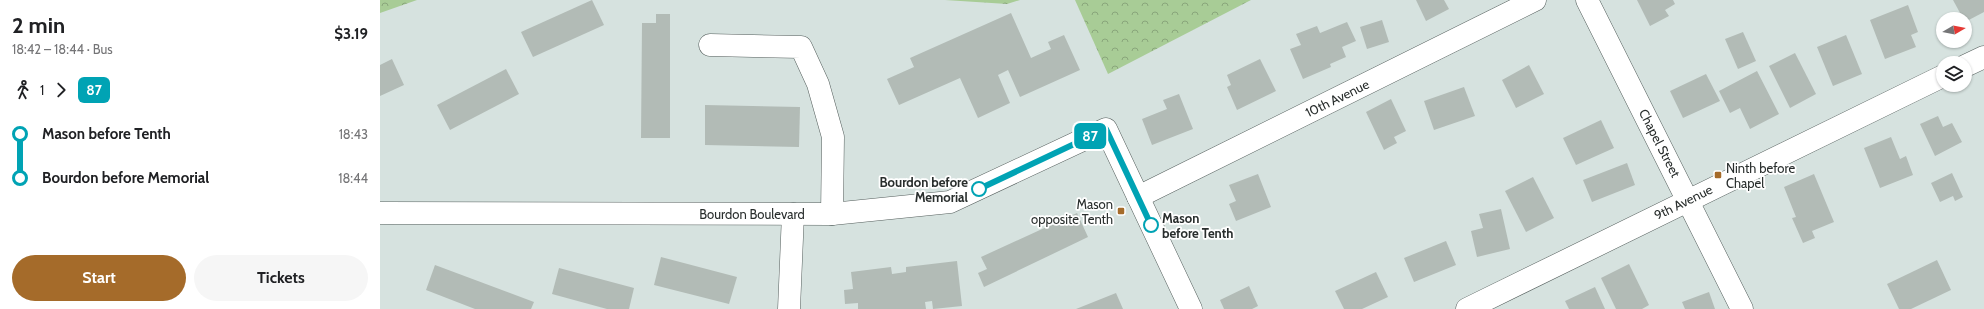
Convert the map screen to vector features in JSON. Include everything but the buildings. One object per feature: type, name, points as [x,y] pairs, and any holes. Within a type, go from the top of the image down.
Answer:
[{"type":"street","name":"10th Avenue","points":[[1138,197],[1535,0]]},
{"type":"street","name":"Chapel Street","points":[[1588,0],[1742,309]]},
{"type":"street","points":[[710,45],[801,47],[818,84],[833,137],[832,214]]},
{"type":"street","points":[[1972,63],[1984,57]]},
{"type":"street","name":"9th Avenue","points":[[1467,309],[1688,199],[1936,79]]},
{"type":"street","name":"Bourdon Boulevard","points":[[380,212],[832,214],[950,202],[1106,129],[1138,197]]},
{"type":"street","points":[[1138,197],[1191,309]]},
{"type":"street","points":[[789,309],[793,214]]},
{"type":"green space","points":[[380,0],[417,0],[380,13]]},
{"type":"green space","points":[[945,0],[1020,0],[1007,4]]},
{"type":"green space","points":[[1075,0],[1251,0],[1108,74]]},
{"type":"bus line","name":"87","points":[[979,189],[1106,129],[1151,225]]},
{"type":"place","name":"Ninth before Chapel","points":[[1718,175]]},
{"type":"place","name":"Bourdon before Memorial","points":[[979,189]]},
{"type":"place","name":"Mason opposite Tenth","points":[[1121,211]]},
{"type":"place","name":"Mason before Tenth","points":[[1151,225]]}]
